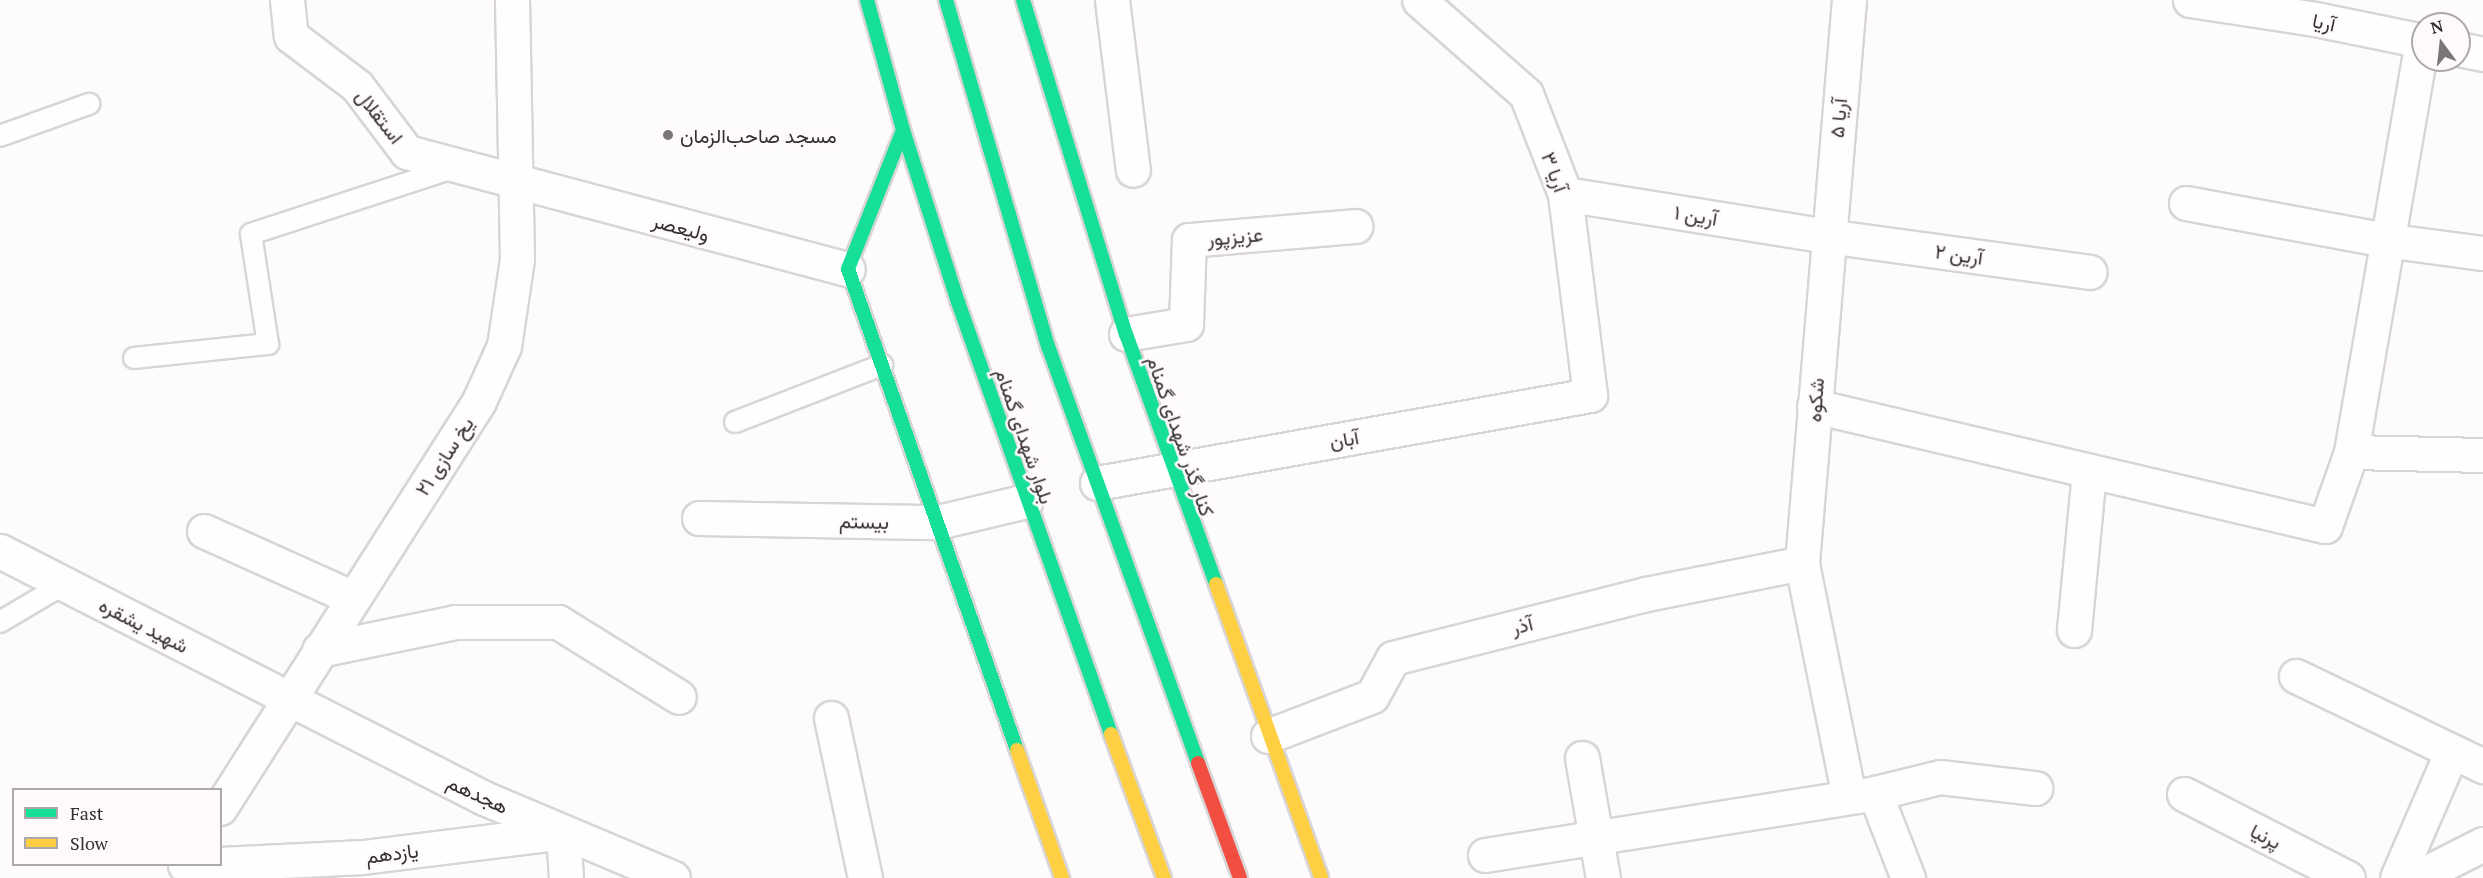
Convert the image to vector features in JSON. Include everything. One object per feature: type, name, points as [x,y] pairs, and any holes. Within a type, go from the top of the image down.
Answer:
[{"type":"main road","name":"بلوار شهدای گمنام","points":[[867,0],[903,130],[1026,501],[1164,878]]},
{"type":"main road","points":[[946,0],[1043,328],[1240,878]]},
{"type":"main road","name":"کنار گذر شهدای گمنام","points":[[1023,0],[1126,334],[1172,470],[1321,878]]},
{"type":"main road","points":[[903,130],[848,269],[1062,878]]},
{"type":"street","name":"استقلال","points":[[287,0],[291,36],[357,86],[407,152],[515,182]]},
{"type":"street","name":"یخ سازی ۲۱","points":[[222,805],[479,401],[504,346],[517,259],[512,0]]},
{"type":"street","points":[[1112,0],[1133,170]]},
{"type":"street","name":"آریا ۳","points":[[1419,0],[1526,94],[1564,194],[1590,395]]},
{"type":"street","name":"آریا ۵","points":[[1827,236],[1849,0]]},
{"type":"street","name":"آریا","points":[[2190,0],[2315,9],[2411,37]]},
{"type":"street","points":[[1814,406],[2325,526],[2351,452],[2385,240],[2417,72]]},
{"type":"street","name":"ولیعصر","points":[[515,182],[848,269]]},
{"type":"street","name":"آرین ۱","points":[[1564,194],[1827,236]]},
{"type":"street","points":[[2186,203],[2385,240],[2483,253]]},
{"type":"street","name":"عزیزپور","points":[[1126,334],[1186,324],[1190,240],[1355,226]]},
{"type":"street","name":"آرین ۲","points":[[1827,236],[2090,272]]},
{"type":"street","name":"شکوه","points":[[1827,236],[1802,563],[1862,795],[1908,878]]},
{"type":"street","name":"آبان","points":[[1097,483],[1590,395]]},
{"type":"street","points":[[2351,452],[2483,454]]},
{"type":"street","points":[[2074,630],[2090,471]]},
{"type":"street","name":"بیستم","points":[[699,518],[938,522],[1026,501]]},
{"type":"street","points":[[204,531],[353,598]]},
{"type":"street","name":"شهید یشقره","points":[[0,551],[288,699]]},
{"type":"street","name":"آذر","points":[[1268,736],[1372,696],[1393,658],[1646,594],[1802,563]]},
{"type":"street","points":[[319,650],[455,622],[558,622],[679,697]]},
{"type":"street","points":[[2296,676],[2483,766]]},
{"type":"street","name":"هجدهم","points":[[288,699],[484,798],[673,878]]},
{"type":"street","points":[[831,718],[866,878]]},
{"type":"street","points":[[2397,878],[2452,751]]},
{"type":"street","points":[[1582,758],[1603,878]]},
{"type":"street","points":[[1485,855],[1862,795],[1940,777],[2035,788]]},
{"type":"street","name":"پرنیا","points":[[2184,794],[2348,878]]},
{"type":"street","points":[[562,832],[566,878]]},
{"type":"street","name":"یازدهم","points":[[222,864],[363,857],[562,832]]},
{"type":"street","points":[[2416,878],[2483,844]]},
{"type":"lane","points":[[0,136],[89,104]]},
{"type":"lane","points":[[134,358],[268,344],[251,234],[459,166]]},
{"type":"lane","points":[[735,422],[882,365]]},
{"type":"lane","points":[[0,622],[64,584]]},
{"type":"traffic: fast","points":[[867,0],[903,130],[958,302],[1111,734]]},
{"type":"traffic: fast","points":[[946,0],[1048,346],[1198,763]]},
{"type":"traffic: fast","points":[[1023,0],[1126,334],[1216,584]]},
{"type":"traffic: fast","points":[[903,130],[848,269],[1017,750]]},
{"type":"traffic: slow","points":[[1216,584],[1321,878]]},
{"type":"traffic: slow","points":[[1111,734],[1164,878]]},
{"type":"traffic: slow","points":[[1017,750],[1062,878]]},
{"type":"traffic: jam","points":[[1198,763],[1240,878]]},
{"type":"place","name":"مسجد صاحب‌الزمان","points":[[668,135]]}]
